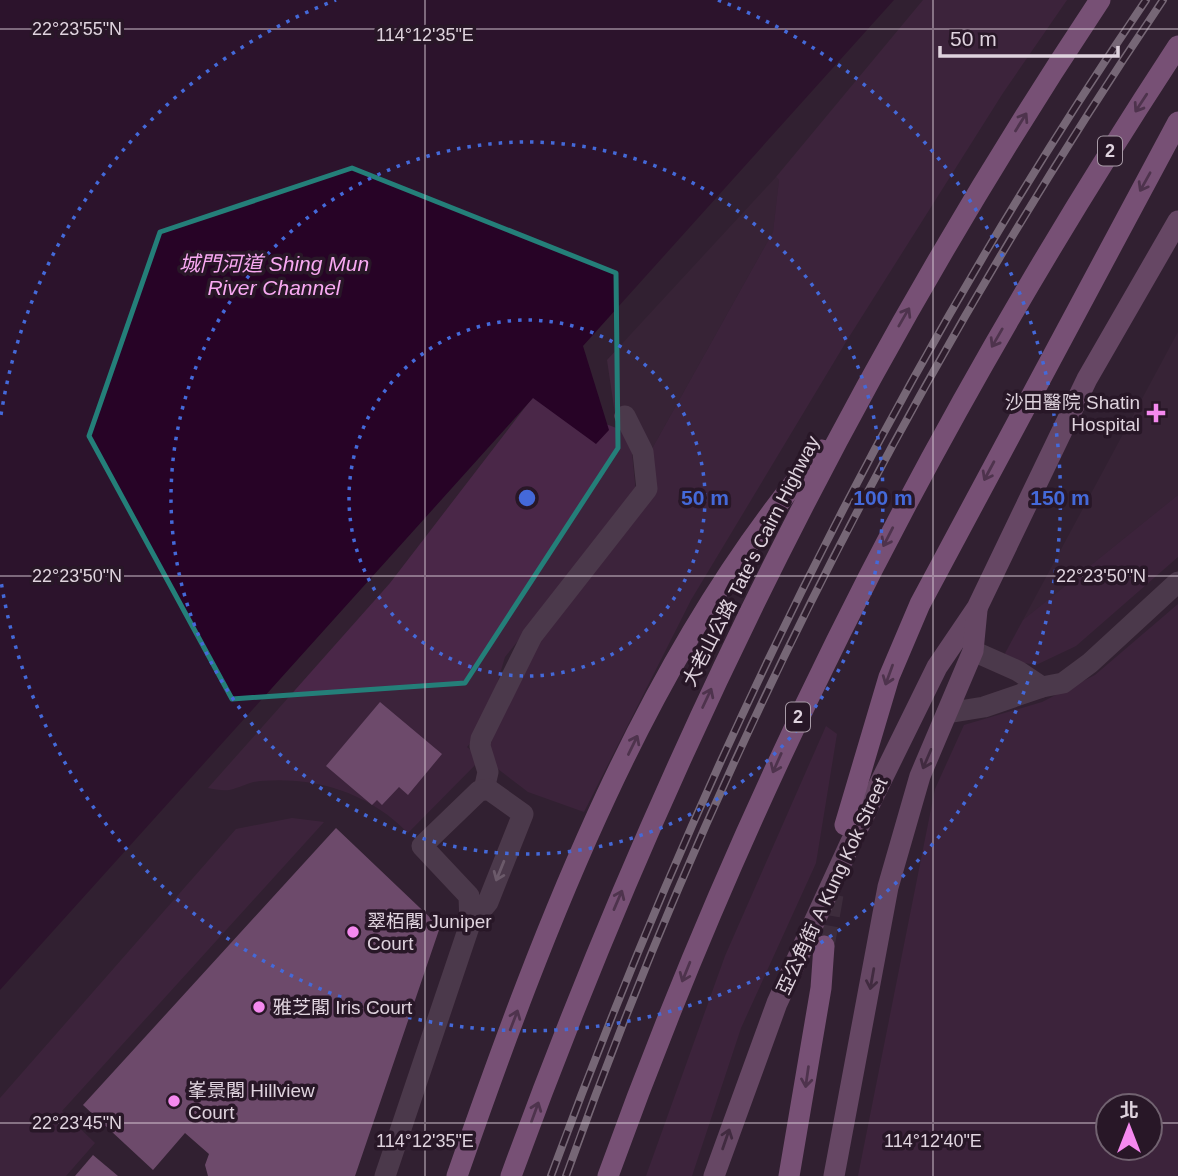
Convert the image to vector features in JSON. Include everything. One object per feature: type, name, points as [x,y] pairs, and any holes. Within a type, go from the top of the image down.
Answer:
[{"type":"highway","name":"大老山公路 Tate's Cairn Highway","points":[[511,1176],[587,974],[649,827],[760,587],[846,422],[964,214],[1100,0]]},
{"type":"highway","name":"2","points":[[608,1176],[700,939],[792,731],[845,620],[965,394],[1031,279],[1178,46]]},
{"type":"highway","points":[[845,825],[888,677],[915,613],[1178,122]]},
{"type":"highway","points":[[457,1176],[539,955],[603,807],[665,680],[744,548],[779,499],[846,422]]},
{"type":"highway","points":[[789,1176],[805,1096],[821,988],[824,946]]},
{"type":"main road","name":"亞公角街 A Kung Kok Street","points":[[715,1176],[744,1089],[802,945],[937,667],[977,608],[1087,379],[1178,221]]},
{"type":"main road","name":"亞公角街 A Kung Kok Street","points":[[834,1176],[888,887],[920,776],[973,651],[977,608]]},
{"type":"main road","points":[[937,667],[956,653],[973,651]]},
{"type":"street","points":[[484,790],[488,772],[480,746],[481,739],[532,636],[647,489],[643,452],[625,416]]},
{"type":"street","points":[[947,713],[984,707],[1042,687],[1063,683],[1090,663],[1178,582]]},
{"type":"street","points":[[973,651],[1018,671],[1042,687]]},
{"type":"street","points":[[385,1176],[470,924],[488,901],[523,814],[500,795],[484,790],[479,791],[422,846],[469,896],[470,924]]},
{"type":"highlighted area","points":[[352,168],[616,273],[618,448],[465,683],[232,699],[89,436],[160,232]]},
{"type":"shaded area","points":[[923,0],[1067,0],[1003,93],[849,337],[691,600],[584,812],[528,792],[485,759],[507,701],[539,636],[651,491],[653,447],[773,232],[779,180],[776,177]]},
{"type":"shaded area","points":[[776,177],[779,180],[773,232],[653,447],[616,421],[607,360]]},
{"type":"shaded area","name":"沙田醫院 Shatin Hospital","points":[[1178,332],[1178,495],[1023,620]]},
{"type":"shaded area","points":[[533,397],[630,433],[636,493],[505,657],[484,727],[467,747],[481,759],[408,833],[377,807],[340,790],[321,785],[281,780],[256,782],[229,790],[208,788],[390,583]]},
{"type":"shaded area","points":[[1178,495],[1178,557],[1076,646],[1036,665],[1002,659],[1023,620]]},
{"type":"shaded area","points":[[1178,604],[1178,1176],[858,1176],[935,789],[964,725],[1042,702],[1095,675]]},
{"type":"shaded area","points":[[826,726],[837,734],[816,863],[741,1028],[692,1176],[646,1176],[725,956]]},
{"type":"shaded area","points":[[292,818],[324,822],[62,1111],[95,1143],[66,1176],[0,1176],[0,1098],[236,829]]},
{"type":"water","name":"城門河道 Shing Mun River Channel","points":[[0,0],[894,0],[583,346],[609,430],[596,444],[533,398],[0,990]]},
{"type":"building","points":[[380,702],[442,754],[408,795],[399,787],[382,805],[377,800],[372,805],[326,766]]},
{"type":"building","points":[[336,828],[440,927],[355,1176],[208,1176],[205,1165],[209,1154],[185,1133],[153,1170],[83,1105]]},
{"type":"building","points":[[93,1155],[118,1176],[75,1176]]},
{"type":"tunnel","points":[[824,946],[834,889]]},
{"type":"railway","points":[[551,1176],[673,869],[741,718],[813,570],[889,423],[970,280],[1055,138],[1146,0]]},
{"type":"railway","points":[[566,1176],[624,1021],[687,868],[755,718],[828,569],[905,423],[987,279],[1073,138],[1163,0]]},
{"type":"place","name":"沙田醫院 Shatin Hospital","points":[[1156,413]]},
{"type":"place","name":"翠栢閣 Juniper Court","points":[[353,932]]},
{"type":"place","name":"雅芝閣 Iris Court","points":[[259,1007]]},
{"type":"place","name":"峯景閣 Hillview Court","points":[[174,1101]]}]
